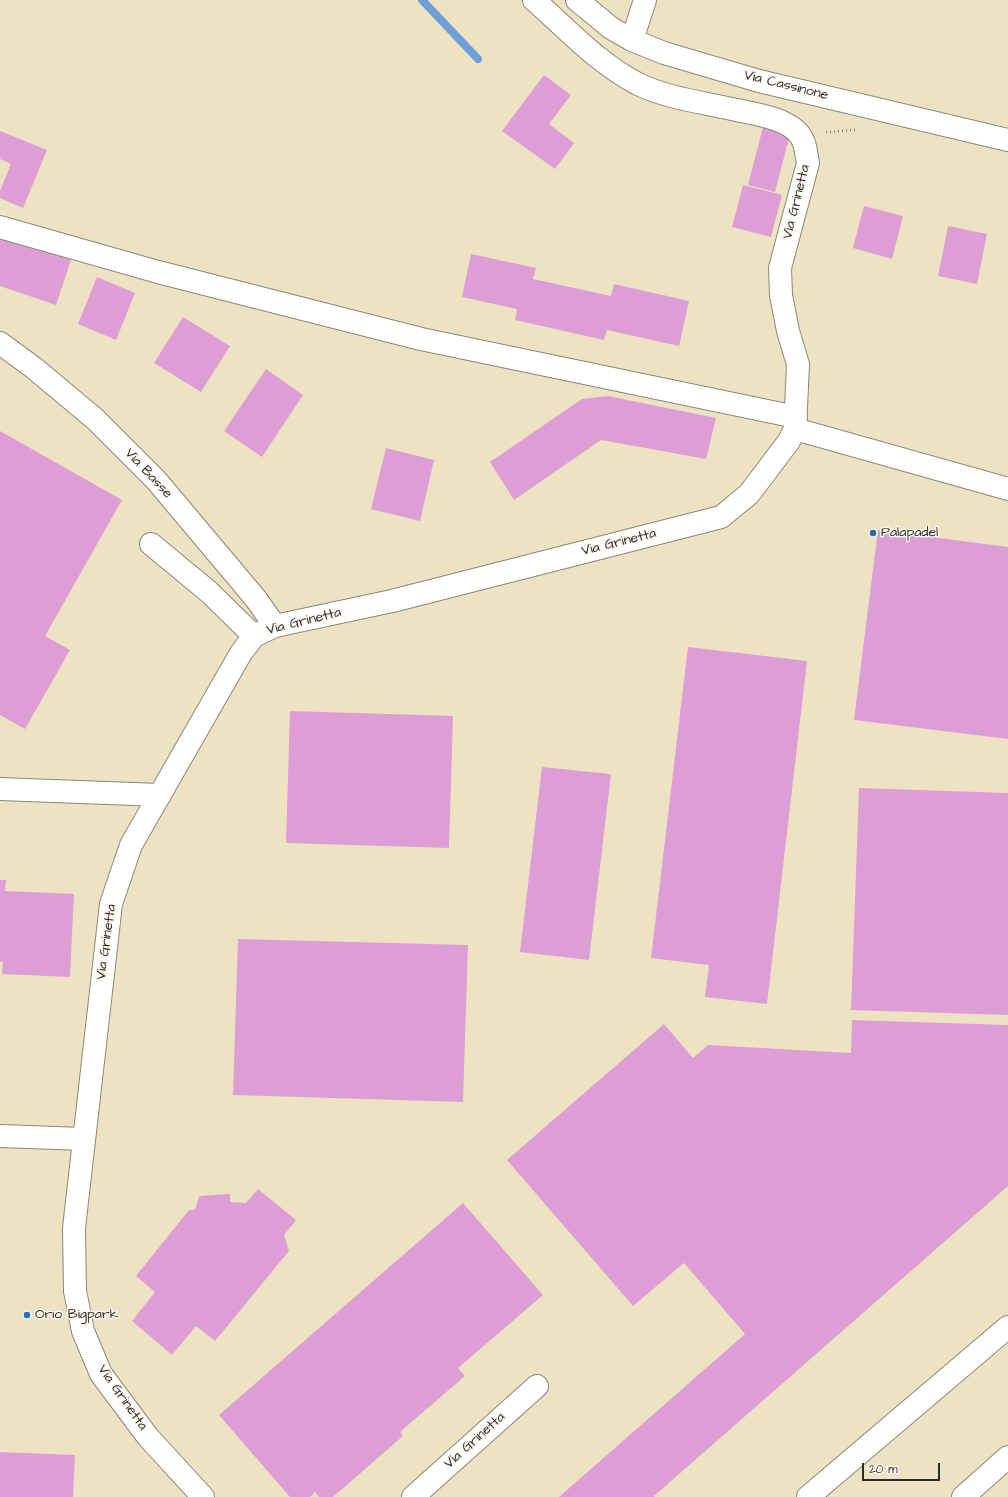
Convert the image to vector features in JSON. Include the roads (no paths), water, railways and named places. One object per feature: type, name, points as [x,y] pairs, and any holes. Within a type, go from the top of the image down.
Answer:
[{"type":"main road","name":"Via Grinetta","points":[[203,1497],[148,1437],[101,1374],[83,1331],[75,1291],[74,1228],[111,904],[131,845],[241,654],[254,636],[275,626],[392,601],[721,517],[749,494],[789,441],[795,423],[798,364],[788,331],[781,296],[780,268],[808,163],[805,146],[799,135],[789,126],[770,118],[677,97],[639,84],[620,74],[604,62],[534,0]]},
{"type":"main road","name":"Via Cassinone","points":[[577,0],[611,28],[632,40],[664,53],[759,81],[1008,140]]},
{"type":"main road","points":[[632,40],[645,0]]},
{"type":"main road","points":[[0,227],[158,272],[421,339],[795,423],[1008,490]]},
{"type":"main road","name":"Via Basse","points":[[0,343],[34,368],[96,420],[156,480],[256,598],[275,626]]},
{"type":"main road","points":[[151,544],[209,592],[254,636]]},
{"type":"main road","points":[[0,789],[160,795]]},
{"type":"main road","points":[[0,1136],[84,1138]]},
{"type":"main road","points":[[808,1497],[1008,1327]]},
{"type":"main road","name":"Via Grinetta","points":[[413,1497],[537,1386]]},
{"type":"main road","points":[[963,1497],[1008,1457]]},
{"type":"waterway","points":[[422,0],[478,59]]},
{"type":"place","name":"Palapadel","points":[[873,533]]},
{"type":"place","name":"Orio Bigpark","points":[[27,1315]]}]
